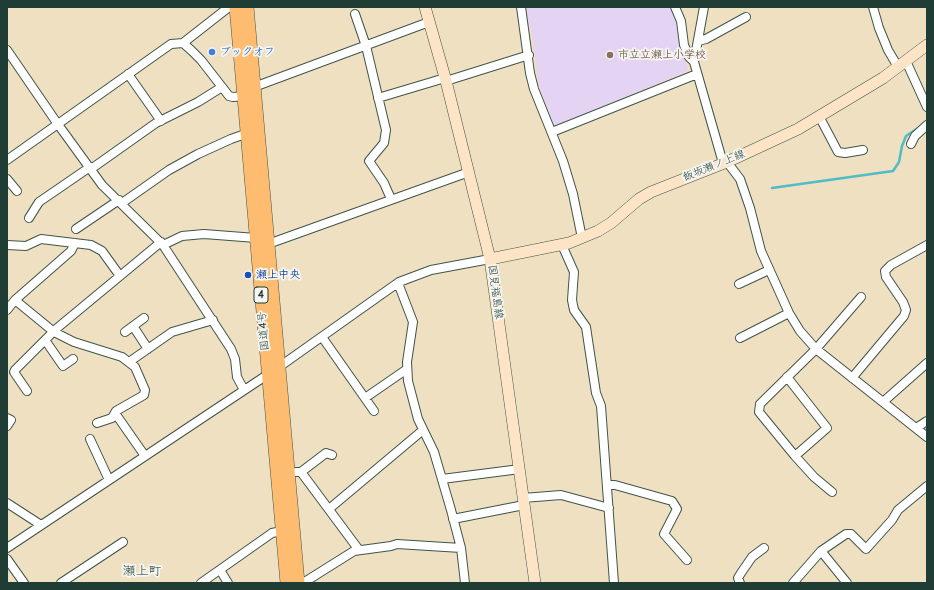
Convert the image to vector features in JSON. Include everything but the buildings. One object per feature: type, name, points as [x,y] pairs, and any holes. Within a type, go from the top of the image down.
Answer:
[{"type":"highway","name":"国道4号","points":[[236,7],[250,91],[248,133],[279,367],[295,472],[298,583]]},
{"type":"highway","name":"国道4号","points":[[247,7],[250,91],[262,241],[267,374],[287,583]]},
{"type":"main road","name":"国見福島線","points":[[425,7],[445,79],[490,259],[535,583]]},
{"type":"main road","name":"飯坂瀬ノ上線","points":[[490,259],[562,245],[582,238],[611,223],[639,199],[651,192],[725,163],[798,129],[853,97],[927,45]]},
{"type":"street","points":[[7,160],[171,44],[183,43],[229,7]]},
{"type":"street","points":[[521,7],[529,56],[530,73],[534,89],[552,132],[573,194],[582,238]]},
{"type":"street","points":[[675,7],[681,22],[684,45],[689,57],[694,62]]},
{"type":"street","points":[[704,7],[694,62],[697,74],[725,163],[740,178],[750,208],[761,251],[789,313],[800,331],[816,349],[927,436]]},
{"type":"street","points":[[873,7],[879,28],[927,107]]},
{"type":"street","points":[[355,14],[366,46],[386,130],[384,143],[369,161],[384,183],[391,199]]},
{"type":"street","points":[[698,41],[706,40],[746,17]]},
{"type":"street","points":[[183,43],[201,60],[229,96],[234,97],[429,22]]},
{"type":"street","points":[[7,50],[57,124],[102,185],[120,201],[162,244],[231,349],[235,359],[237,377],[244,390]]},
{"type":"street","points":[[378,98],[529,56]]},
{"type":"street","points":[[128,74],[161,121]]},
{"type":"street","points":[[552,132],[697,74]]},
{"type":"street","points":[[29,218],[39,202],[161,121],[198,102],[222,87]]},
{"type":"street","points":[[819,116],[838,152],[863,150]]},
{"type":"street","points":[[911,144],[915,136],[927,125]]},
{"type":"street","points":[[76,229],[169,170],[198,154],[248,133]]},
{"type":"street","points":[[27,391],[14,372],[54,332],[120,276],[162,244],[182,236],[204,234],[262,241],[468,172]]},
{"type":"street","points":[[7,179],[17,192]]},
{"type":"street","points":[[7,245],[26,246],[41,239],[91,245],[102,251],[120,276]]},
{"type":"street","points":[[7,310],[15,300],[71,251],[75,243]]},
{"type":"street","points":[[562,245],[574,272],[572,300],[574,310],[586,327],[596,393],[601,406],[614,583]]},
{"type":"street","points":[[852,378],[904,316],[906,310],[903,302],[886,277],[885,271],[890,266],[927,245]]},
{"type":"street","points":[[7,548],[279,367],[398,283],[431,270],[490,259]]},
{"type":"street","points":[[738,284],[769,270]]},
{"type":"street","points":[[398,283],[413,322],[407,369],[408,381],[418,419],[434,452],[442,479],[461,548],[466,583]]},
{"type":"street","points":[[832,492],[814,477],[759,412],[760,404],[816,349],[861,297]]},
{"type":"street","points":[[15,300],[54,332],[74,342],[122,357],[129,362],[139,374],[145,390],[144,394],[115,413],[112,418],[97,423]]},
{"type":"street","points":[[740,338],[789,313]]},
{"type":"street","points":[[125,332],[144,318]]},
{"type":"street","points":[[129,362],[172,332],[213,320]]},
{"type":"street","points":[[133,326],[148,349]]},
{"type":"street","points":[[322,336],[374,411]]},
{"type":"street","points":[[45,340],[63,366],[73,359]]},
{"type":"street","points":[[883,402],[927,363]]},
{"type":"street","points":[[365,398],[407,369]]},
{"type":"street","points":[[787,377],[827,428],[795,456]]},
{"type":"street","points":[[115,413],[145,456]]},
{"type":"street","points":[[7,418],[11,420],[7,426]]},
{"type":"street","points":[[916,428],[927,421]]},
{"type":"street","points":[[329,509],[422,430]]},
{"type":"street","points":[[90,439],[109,480]]},
{"type":"street","points":[[332,455],[326,453],[295,472],[329,509],[359,550]]},
{"type":"street","points":[[442,479],[520,469]]},
{"type":"street","points":[[607,485],[615,485],[672,501],[677,509],[664,534],[687,560]]},
{"type":"street","points":[[793,583],[821,551],[846,534],[851,534],[866,549],[892,520],[898,510],[927,486]]},
{"type":"street","points":[[453,519],[523,502],[561,495],[609,508]]},
{"type":"street","points":[[7,503],[41,525]]},
{"type":"street","points":[[201,583],[272,533],[282,531]]},
{"type":"street","points":[[61,583],[123,542]]},
{"type":"street","points":[[303,583],[354,551],[397,544],[461,548]]},
{"type":"street","points":[[740,583],[738,578],[741,573],[752,557],[764,548]]},
{"type":"street","points":[[821,551],[847,583]]},
{"type":"street","points":[[7,559],[24,583]]},
{"type":"street","points":[[220,570],[228,583]]},
{"type":"shaded area","name":"市立立瀬上小学校","points":[[525,7],[670,7],[676,22],[688,69],[686,72],[554,126],[538,83],[533,40]]},
{"type":"waterway","points":[[772,188],[893,171],[899,162],[902,146],[906,136],[918,128]]},
{"type":"place","name":"ブックオフ","points":[[212,52]]},
{"type":"place","name":"市立立瀬上小学校","points":[[610,55]]},
{"type":"place","name":"瀬上中央","points":[[248,275]]},
{"type":"district","name":"瀬上町","points":[[142,572]]}]
